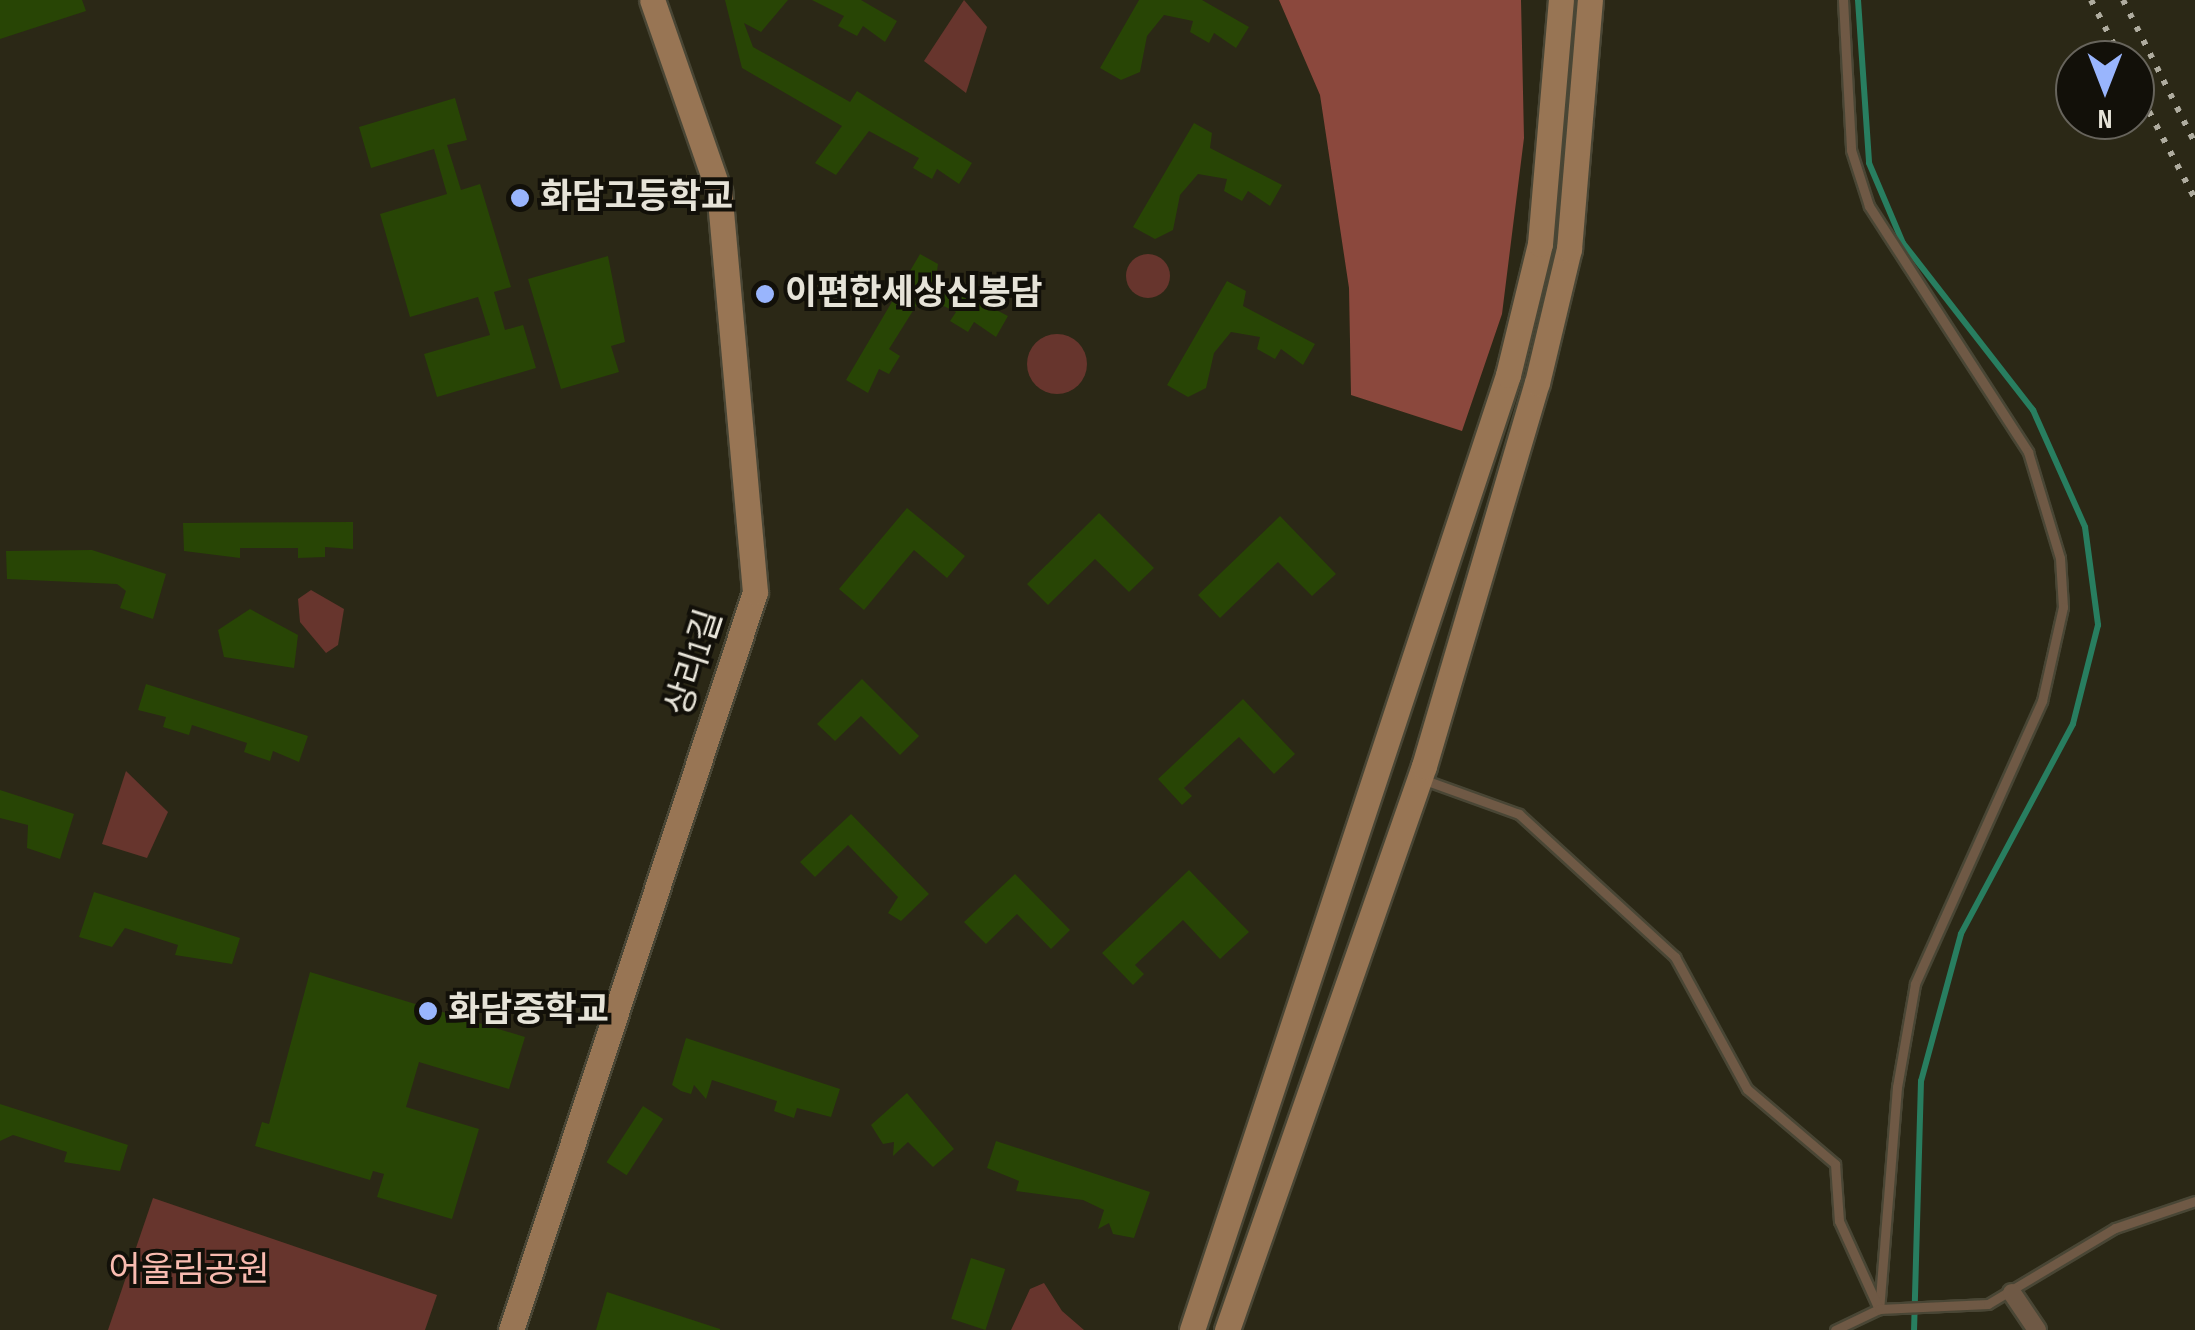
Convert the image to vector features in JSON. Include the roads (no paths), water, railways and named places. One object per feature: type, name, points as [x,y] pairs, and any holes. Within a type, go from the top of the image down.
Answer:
[{"type":"main road","name":"상리1길","points":[[512,1330],[755,592],[719,192],[652,0]]},
{"type":"main road","points":[[1192,1330],[1508,375],[1540,244],[1561,0]]},
{"type":"main road","points":[[1227,1330],[1420,779],[1569,248],[1590,0]]},
{"type":"street","points":[[2012,1293],[2037,1330]]},
{"type":"lane","points":[[1843,0],[1851,150],[1868,206],[2028,452],[2060,558],[2063,607],[2042,701],[1915,984],[1897,1088],[1884,1309]]},
{"type":"lane","points":[[1420,779],[1519,814],[1663,943],[1747,1089],[1835,1164],[1839,1220],[1884,1309]]},
{"type":"lane","points":[[1834,1330],[1884,1309],[1933,1308],[2012,1293],[2115,1228],[2195,1201]]},
{"type":"waterway","points":[[1858,0],[1869,163],[1903,243],[2033,410],[2085,527],[2098,625],[2073,724],[1961,934],[1921,1081],[1914,1330]]},
{"type":"railway","points":[[2091,0],[2112,40]]},
{"type":"railway","points":[[2123,0],[2195,143]]},
{"type":"railway","points":[[2155,123],[2195,199]]},
{"type":"place","name":"화담고등학교","points":[[520,198]]},
{"type":"place","name":"이편한세상신봉담","points":[[765,294]]},
{"type":"place","name":"화담중학교","points":[[428,1011]]},
{"type":"park label","name":"어울림공원","points":[[189,1271]]}]
